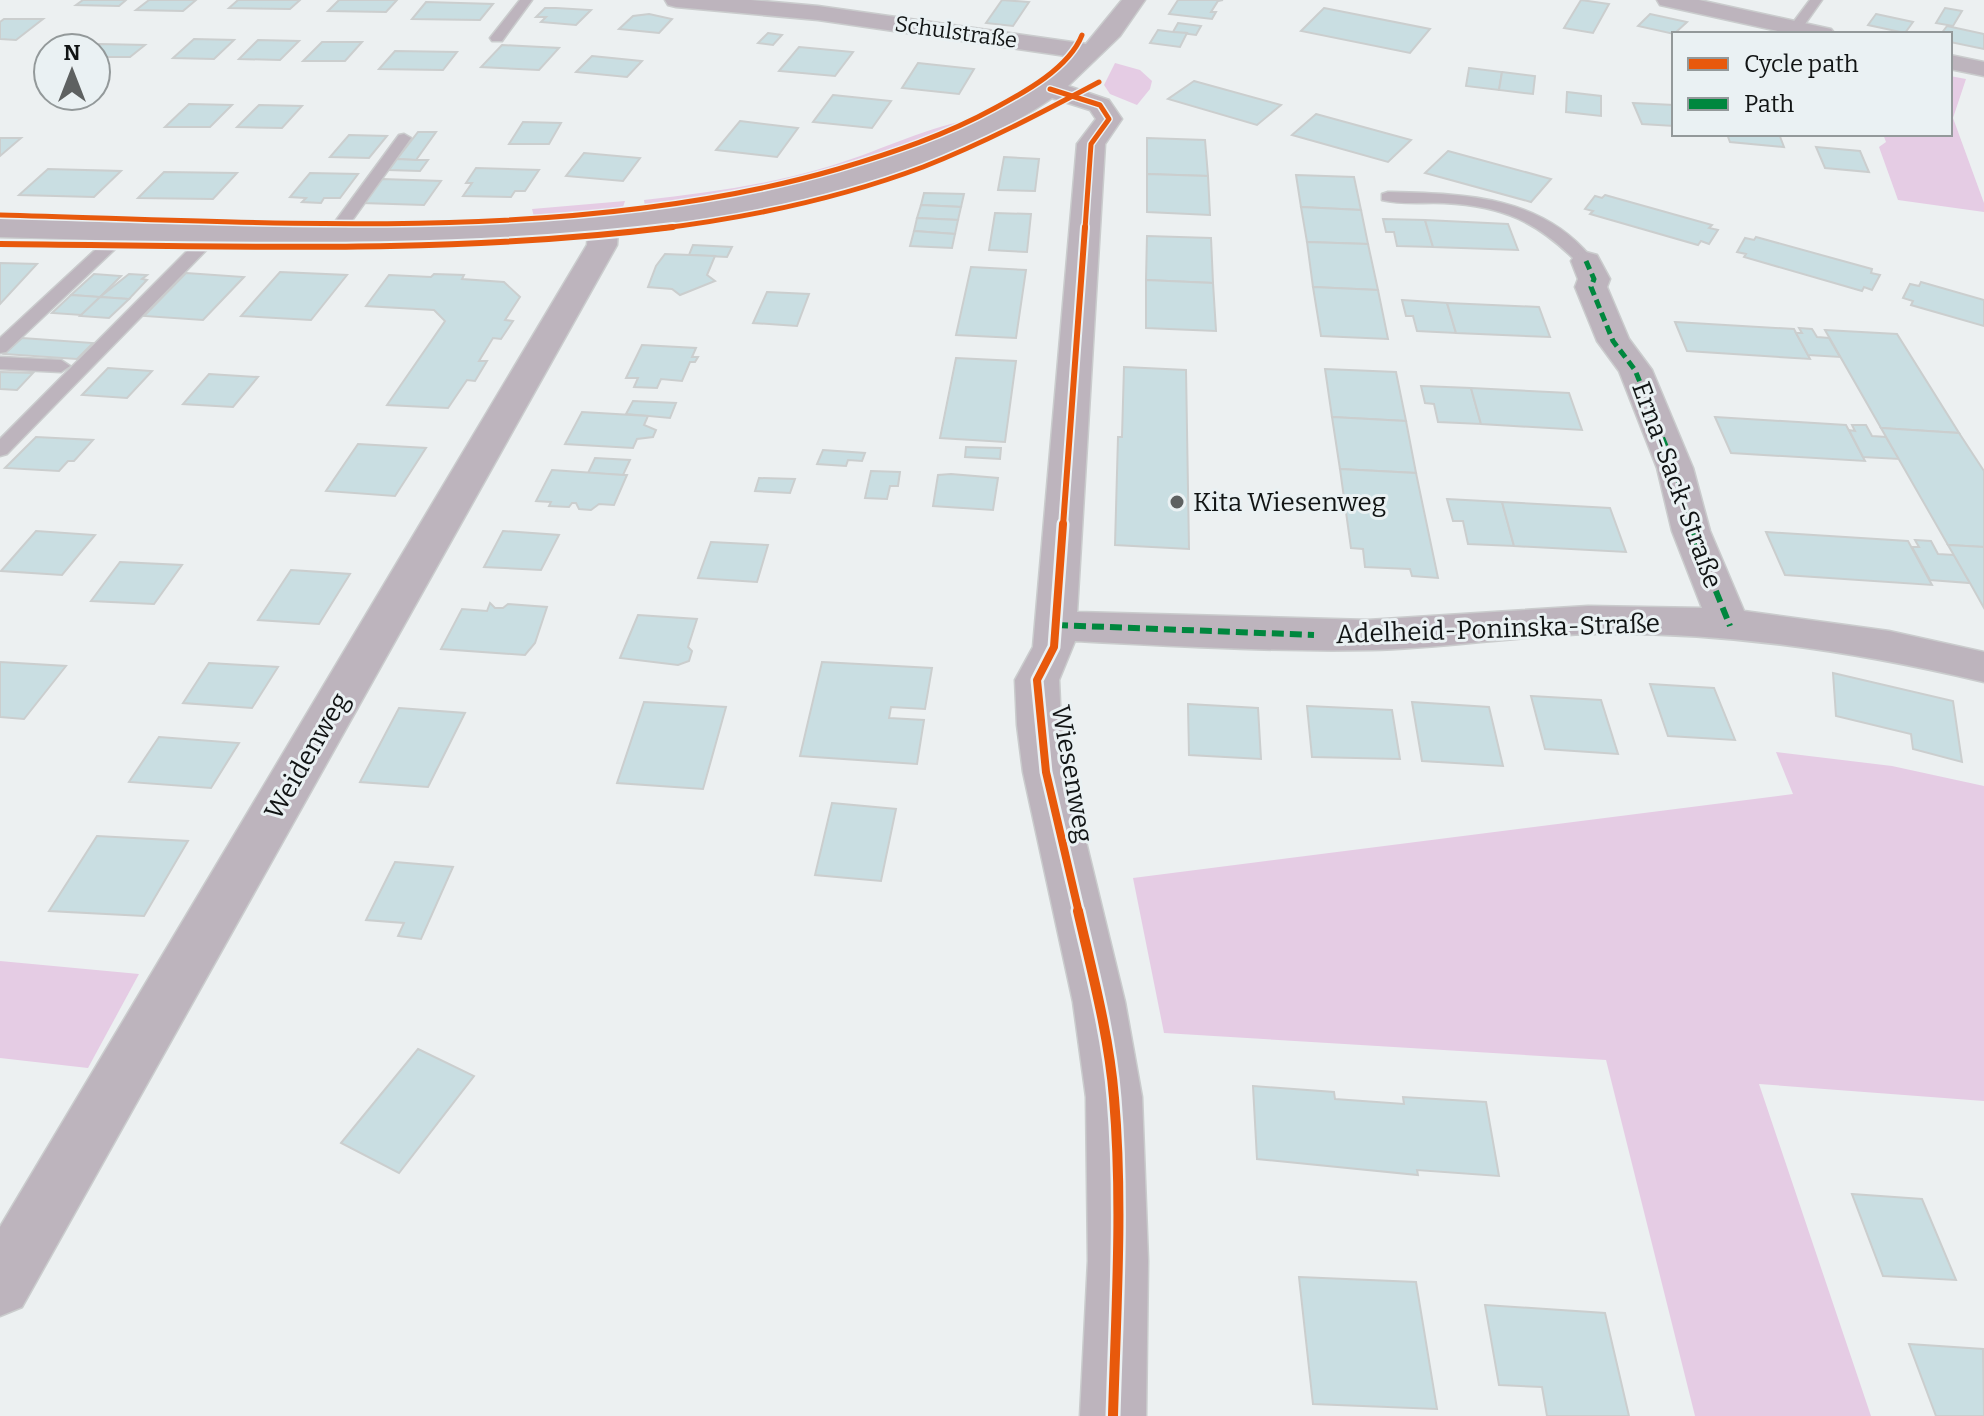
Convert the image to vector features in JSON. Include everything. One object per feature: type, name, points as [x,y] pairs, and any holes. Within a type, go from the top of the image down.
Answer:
[{"type":"street","name":"Schulstraße","points":[[676,0],[818,13],[1092,52]]},
{"type":"street","points":[[0,228],[486,232],[604,225],[753,202],[872,171],[974,133],[1050,89],[1092,52],[1134,0]]},
{"type":"street","points":[[1668,0],[1814,32]]},
{"type":"street","points":[[1952,62],[1984,69]]},
{"type":"street","name":"Wiesenweg","points":[[1050,89],[1100,105],[1109,119],[1091,144],[1054,647],[1037,680],[1046,772],[1099,1002],[1114,1097],[1118,1261],[1113,1416]]},
{"type":"street","name":"Weidenweg","points":[[0,1285],[602,245],[604,225]]},
{"type":"street","name":"Erna-Sack-Straße","points":[[1586,261],[1594,279],[1591,287],[1613,341],[1635,370],[1675,468],[1691,531],[1730,626]]},
{"type":"street","name":"Adelheid-Poninska-Straße","points":[[1056,625],[1299,635],[1469,631],[1585,620],[1730,626],[1830,637],[1984,667]]},
{"type":"lane","points":[[497,38],[526,0]]},
{"type":"lane","points":[[1795,28],[1816,0]]},
{"type":"lane","points":[[335,233],[404,138]]},
{"type":"lane","points":[[1388,197],[1475,201],[1504,206],[1536,218],[1565,238],[1586,261]]},
{"type":"lane","points":[[0,348],[126,230]]},
{"type":"lane","points":[[0,450],[215,232]]},
{"type":"lane","points":[[0,363],[61,366]]},
{"type":"shaded area","points":[[1115,63],[1140,70],[1152,81],[1150,89],[1137,105],[1110,94],[1104,85]]},
{"type":"shaded area","points":[[1952,76],[1966,79],[1953,118],[1984,203],[1984,212],[1898,200],[1879,147],[1886,142],[1884,136],[1952,136]]},
{"type":"shaded area","points":[[968,120],[889,150],[810,174],[728,194],[645,207],[644,200],[782,179]]},
{"type":"shaded area","points":[[625,201],[622,210],[534,217],[532,209]]},
{"type":"shaded area","points":[[1776,752],[1892,766],[1984,786],[1984,1101],[1759,1084],[1871,1416],[1695,1416],[1606,1060],[1164,1033],[1133,878],[1793,794]]},
{"type":"shaded area","points":[[0,961],[139,974],[88,1068],[0,1058]]},
{"type":"building","points":[[83,0],[126,0],[119,6],[76,5]]},
{"type":"building","points":[[149,0],[196,0],[183,11],[136,10]]},
{"type":"building","points":[[238,0],[300,0],[290,9],[229,8]]},
{"type":"building","points":[[339,0],[397,0],[386,12],[328,11]]},
{"type":"building","points":[[1002,0],[1029,2],[1013,26],[986,23]]},
{"type":"building","points":[[1178,0],[1223,0],[1218,1],[1211,12],[1216,12],[1212,19],[1169,14]]},
{"type":"building","points":[[1581,0],[1609,4],[1593,33],[1564,28]]},
{"type":"building","points":[[426,2],[493,4],[480,20],[412,19]]},
{"type":"building","points":[[545,8],[591,10],[576,25],[541,22],[546,17],[536,17]]},
{"type":"building","points":[[1324,8],[1430,29],[1410,53],[1301,31]]},
{"type":"building","points":[[1945,8],[1962,11],[1953,26],[1936,23]]},
{"type":"building","points":[[649,14],[672,19],[659,33],[619,29],[633,16]]},
{"type":"building","points":[[1650,14],[1687,22],[1672,34],[1638,26]]},
{"type":"building","points":[[1876,14],[1913,22],[1906,32],[1868,25]]},
{"type":"building","points":[[4,19],[43,19],[16,40],[0,39],[0,22]]},
{"type":"building","points":[[1178,23],[1201,26],[1196,35],[1173,32]]},
{"type":"building","points":[[1947,26],[1984,34],[1984,49],[1952,42],[1952,32],[1942,32]]},
{"type":"building","points":[[1158,30],[1187,33],[1180,47],[1150,43]]},
{"type":"building","points":[[768,33],[782,35],[773,45],[758,43]]},
{"type":"building","points":[[194,39],[234,40],[214,59],[173,58]]},
{"type":"building","points":[[258,40],[299,41],[280,60],[239,59]]},
{"type":"building","points":[[322,42],[362,42],[345,61],[303,61]]},
{"type":"building","points":[[112,44],[145,45],[130,57],[112,57]]},
{"type":"building","points":[[502,45],[559,48],[539,70],[481,67]]},
{"type":"building","points":[[799,47],[853,52],[835,76],[779,71]]},
{"type":"building","points":[[395,51],[457,52],[443,70],[379,69]]},
{"type":"building","points":[[592,56],[642,61],[627,77],[576,72]]},
{"type":"building","points":[[918,63],[974,69],[959,94],[902,88]]},
{"type":"building","points":[[1469,68],[1502,72],[1499,90],[1466,86]]},
{"type":"building","points":[[1502,72],[1535,76],[1533,94],[1499,90]]},
{"type":"building","points":[[1194,81],[1281,105],[1257,125],[1168,99]]},
{"type":"building","points":[[1567,92],[1601,96],[1601,116],[1566,112]]},
{"type":"building","points":[[833,95],[891,101],[872,128],[813,122]]},
{"type":"building","points":[[1633,103],[1672,105],[1672,126],[1642,124]]},
{"type":"building","points":[[189,104],[232,105],[210,127],[165,127]]},
{"type":"building","points":[[259,105],[302,106],[282,128],[237,127]]},
{"type":"building","points":[[1316,114],[1411,140],[1388,162],[1292,135]]},
{"type":"building","points":[[740,121],[798,128],[777,157],[716,150]]},
{"type":"building","points":[[523,122],[561,123],[549,144],[509,144]]},
{"type":"building","points":[[418,132],[436,132],[416,160],[397,159]]},
{"type":"building","points":[[349,135],[387,136],[369,158],[330,157]]},
{"type":"building","points":[[1728,136],[1780,136],[1784,147],[1730,142]]},
{"type":"building","points":[[0,138],[21,138],[0,156]]},
{"type":"building","points":[[1147,138],[1205,140],[1208,176],[1147,174]]},
{"type":"building","points":[[1816,147],[1860,151],[1869,172],[1825,168]]},
{"type":"building","points":[[1448,151],[1551,179],[1531,202],[1425,173]]},
{"type":"building","points":[[584,153],[640,158],[623,181],[566,176]]},
{"type":"building","points":[[1004,157],[1039,159],[1035,191],[998,190]]},
{"type":"building","points":[[397,159],[428,160],[420,171],[389,170]]},
{"type":"building","points":[[476,168],[539,170],[525,191],[515,191],[511,197],[463,196],[472,183],[466,183]]},
{"type":"building","points":[[48,169],[121,171],[94,197],[19,195]]},
{"type":"building","points":[[164,172],[237,173],[213,199],[138,198]]},
{"type":"building","points":[[310,173],[358,174],[340,198],[324,198],[321,203],[302,202],[306,198],[290,197]]},
{"type":"building","points":[[1147,174],[1208,176],[1210,215],[1147,212]]},
{"type":"building","points":[[1296,175],[1354,177],[1361,210],[1301,207]]},
{"type":"building","points":[[382,179],[441,181],[424,205],[363,203]]},
{"type":"building","points":[[924,193],[964,194],[961,207],[921,205]]},
{"type":"building","points":[[1605,195],[1712,225],[1709,228],[1718,230],[1709,244],[1701,241],[1698,245],[1590,214],[1593,211],[1585,209],[1595,196],[1602,198]]},
{"type":"building","points":[[921,205],[961,207],[958,220],[917,218]]},
{"type":"building","points":[[1301,207],[1361,210],[1368,244],[1307,242]]},
{"type":"building","points":[[995,213],[1031,214],[1027,252],[989,250]]},
{"type":"building","points":[[917,218],[958,220],[955,234],[914,231]]},
{"type":"building","points":[[1383,219],[1425,220],[1433,247],[1397,246],[1394,232],[1386,232]]},
{"type":"building","points":[[1425,220],[1508,224],[1518,250],[1433,247]]},
{"type":"building","points":[[914,231],[955,234],[952,248],[910,246]]},
{"type":"building","points":[[1147,236],[1211,238],[1213,283],[1146,280]]},
{"type":"building","points":[[1756,237],[1872,269],[1871,273],[1880,275],[1872,290],[1864,287],[1862,291],[1744,257],[1746,254],[1737,252],[1745,238],[1754,240]]},
{"type":"building","points":[[1307,242],[1368,244],[1378,290],[1313,287]]},
{"type":"building","points":[[693,245],[732,247],[727,257],[689,255]]},
{"type":"building","points":[[665,254],[715,256],[707,275],[715,281],[680,295],[672,289],[648,287],[656,266]]},
{"type":"building","points":[[0,263],[37,264],[0,304]]},
{"type":"building","points":[[971,267],[1026,270],[1016,338],[956,335]]},
{"type":"building","points":[[280,272],[347,275],[311,320],[241,316]]},
{"type":"building","points":[[186,273],[244,277],[203,320],[144,316]]},
{"type":"building","points":[[94,274],[121,276],[100,297],[71,295]]},
{"type":"building","points":[[129,274],[147,275],[142,279],[147,280],[129,299],[100,297]]},
{"type":"building","points":[[434,274],[464,275],[462,279],[504,282],[520,297],[505,320],[513,321],[501,339],[493,338],[479,361],[487,361],[475,381],[467,380],[448,408],[387,405],[445,321],[434,310],[366,306],[389,275],[431,277]]},
{"type":"building","points":[[1146,280],[1213,283],[1216,331],[1146,328]]},
{"type":"building","points":[[1921,282],[1984,300],[1984,326],[1911,305],[1913,301],[1903,298],[1910,284],[1919,286]]},
{"type":"building","points":[[1313,287],[1378,290],[1388,339],[1321,336]]},
{"type":"building","points":[[767,292],[809,294],[797,326],[753,323]]},
{"type":"building","points":[[71,295],[100,297],[82,315],[52,313]]},
{"type":"building","points":[[100,297],[129,299],[109,318],[80,316]]},
{"type":"building","points":[[1402,300],[1447,303],[1456,333],[1417,331],[1413,316],[1406,316]]},
{"type":"building","points":[[1447,303],[1539,307],[1550,337],[1456,333]]},
{"type":"building","points":[[1675,322],[1794,329],[1810,359],[1687,351]]},
{"type":"building","points":[[1799,328],[1812,329],[1817,337],[1829,338],[1840,357],[1808,355],[1796,333],[1802,333]]},
{"type":"building","points":[[1825,330],[1897,334],[1959,433],[1881,428]]},
{"type":"building","points":[[22,338],[93,343],[77,359],[4,354]]},
{"type":"building","points":[[642,345],[696,348],[692,357],[698,357],[695,362],[690,362],[682,381],[661,379],[657,388],[634,387],[638,378],[626,378]]},
{"type":"building","points":[[956,358],[1016,361],[1005,442],[940,438]]},
{"type":"building","points":[[1124,367],[1186,370],[1189,549],[1115,545],[1118,437],[1122,437]]},
{"type":"building","points":[[108,368],[152,371],[127,398],[82,395]]},
{"type":"building","points":[[1325,369],[1396,372],[1406,421],[1332,417]]},
{"type":"building","points":[[0,372],[33,373],[17,390],[0,389]]},
{"type":"building","points":[[209,374],[258,377],[233,407],[183,404]]},
{"type":"building","points":[[1421,386],[1471,388],[1481,424],[1438,422],[1434,404],[1425,403]]},
{"type":"building","points":[[1471,388],[1569,393],[1582,430],[1481,424]]},
{"type":"building","points":[[633,401],[676,403],[670,418],[626,414]]},
{"type":"building","points":[[582,412],[648,416],[644,425],[656,430],[653,437],[637,439],[633,448],[565,444]]},
{"type":"building","points":[[1332,417],[1406,421],[1416,473],[1340,469]]},
{"type":"building","points":[[1715,417],[1846,425],[1865,461],[1731,453]]},
{"type":"building","points":[[1852,425],[1866,425],[1872,436],[1886,437],[1899,459],[1863,457],[1849,430],[1855,431]]},
{"type":"building","points":[[1881,428],[1959,433],[1984,471],[1984,547],[1948,545]]},
{"type":"building","points":[[36,437],[93,440],[74,461],[68,461],[59,471],[5,468]]},
{"type":"building","points":[[358,444],[426,448],[395,496],[326,491]]},
{"type":"building","points":[[966,447],[1001,448],[1000,459],[965,457]]},
{"type":"building","points":[[823,450],[865,453],[862,461],[848,460],[846,466],[817,464]]},
{"type":"building","points":[[595,458],[630,460],[623,475],[588,473]]},
{"type":"building","points":[[1340,469],[1416,473],[1438,578],[1412,576],[1410,569],[1365,567],[1363,549],[1351,548]]},
{"type":"building","points":[[552,470],[627,475],[614,505],[599,504],[591,510],[579,509],[576,503],[569,507],[549,506],[551,502],[536,501]]},
{"type":"building","points":[[871,471],[900,472],[898,486],[890,486],[887,499],[865,498]]},
{"type":"building","points":[[938,475],[998,478],[993,510],[933,506]]},
{"type":"building","points":[[759,478],[795,479],[790,493],[755,491]]},
{"type":"building","points":[[1447,499],[1502,502],[1514,546],[1468,544],[1463,521],[1453,521]]},
{"type":"building","points":[[1502,502],[1610,508],[1626,552],[1514,546]]},
{"type":"building","points":[[36,531],[95,535],[62,575],[1,571]]},
{"type":"building","points":[[503,531],[559,535],[541,570],[484,567]]},
{"type":"building","points":[[1766,532],[1908,541],[1932,585],[1785,575]]},
{"type":"building","points":[[1915,540],[1931,541],[1938,554],[1954,555],[1970,583],[1930,580],[1912,547],[1919,547]]},
{"type":"building","points":[[711,542],[768,545],[757,582],[698,578]]},
{"type":"building","points":[[1948,545],[1984,547],[1984,608],[1970,583]]},
{"type":"building","points":[[120,562],[182,565],[154,604],[91,601]]},
{"type":"building","points":[[291,570],[350,574],[319,624],[258,620]]},
{"type":"building","points":[[490,603],[495,608],[508,604],[547,607],[535,643],[525,655],[441,649],[462,609],[487,611]]},
{"type":"building","points":[[638,615],[697,619],[688,647],[692,651],[689,661],[678,665],[620,658]]},
{"type":"building","points":[[0,662],[66,666],[24,719],[0,717]]},
{"type":"building","points":[[822,662],[932,668],[925,709],[891,707],[889,718],[924,720],[917,764],[800,756]]},
{"type":"building","points":[[209,663],[278,667],[252,708],[183,703]]},
{"type":"building","points":[[1833,673],[1953,701],[1962,762],[1913,749],[1911,734],[1836,716]]},
{"type":"building","points":[[1650,684],[1714,688],[1735,740],[1668,736]]},
{"type":"building","points":[[1531,696],[1601,700],[1618,754],[1545,749]]},
{"type":"building","points":[[644,702],[726,707],[703,789],[617,783]]},
{"type":"building","points":[[1412,702],[1489,707],[1503,766],[1422,761]]},
{"type":"building","points":[[1188,704],[1258,708],[1261,759],[1189,755]]},
{"type":"building","points":[[1307,706],[1392,710],[1400,759],[1312,757]]},
{"type":"building","points":[[399,708],[465,713],[428,787],[360,782]]},
{"type":"building","points":[[159,737],[239,743],[211,788],[129,782]]},
{"type":"building","points":[[832,803],[896,809],[881,881],[815,875]]},
{"type":"building","points":[[97,836],[188,841],[144,916],[49,911]]},
{"type":"building","points":[[395,862],[453,867],[421,939],[398,936],[404,923],[366,920]]},
{"type":"building","points":[[418,1049],[474,1076],[399,1173],[341,1143]]},
{"type":"building","points":[[1253,1086],[1334,1092],[1335,1099],[1404,1104],[1403,1097],[1486,1102],[1499,1176],[1417,1170],[1418,1175],[1257,1159]]},
{"type":"building","points":[[1852,1194],[1922,1199],[1956,1280],[1883,1276]]},
{"type":"building","points":[[1299,1277],[1416,1282],[1437,1409],[1313,1404]]},
{"type":"building","points":[[1485,1305],[1605,1313],[1629,1416],[1547,1416],[1542,1387],[1499,1385]]},
{"type":"building","points":[[1909,1344],[1983,1349],[1984,1416],[1936,1416]]},
{"type":"marked path","points":[[1586,261],[1594,279],[1591,287],[1613,341],[1635,370],[1675,468],[1691,531],[1730,626]]},
{"type":"marked path","points":[[1056,625],[1314,635]]},
{"type":"cycle path","points":[[0,215],[196,220],[453,220],[573,214],[692,201],[810,177],[869,160],[948,131],[986,113],[1038,81],[1066,59],[1082,35]]},
{"type":"cycle path","points":[[0,244],[402,248],[576,239],[690,225],[821,199],[922,167],[1005,132],[1099,82]]},
{"type":"cycle path","points":[[1050,89],[1100,105],[1109,119],[1091,144],[1054,647],[1037,680],[1046,772],[1099,1002],[1114,1097],[1118,1261],[1113,1416]]},
{"type":"place","name":"Kita Wiesenweg","points":[[1177,502]]}]
